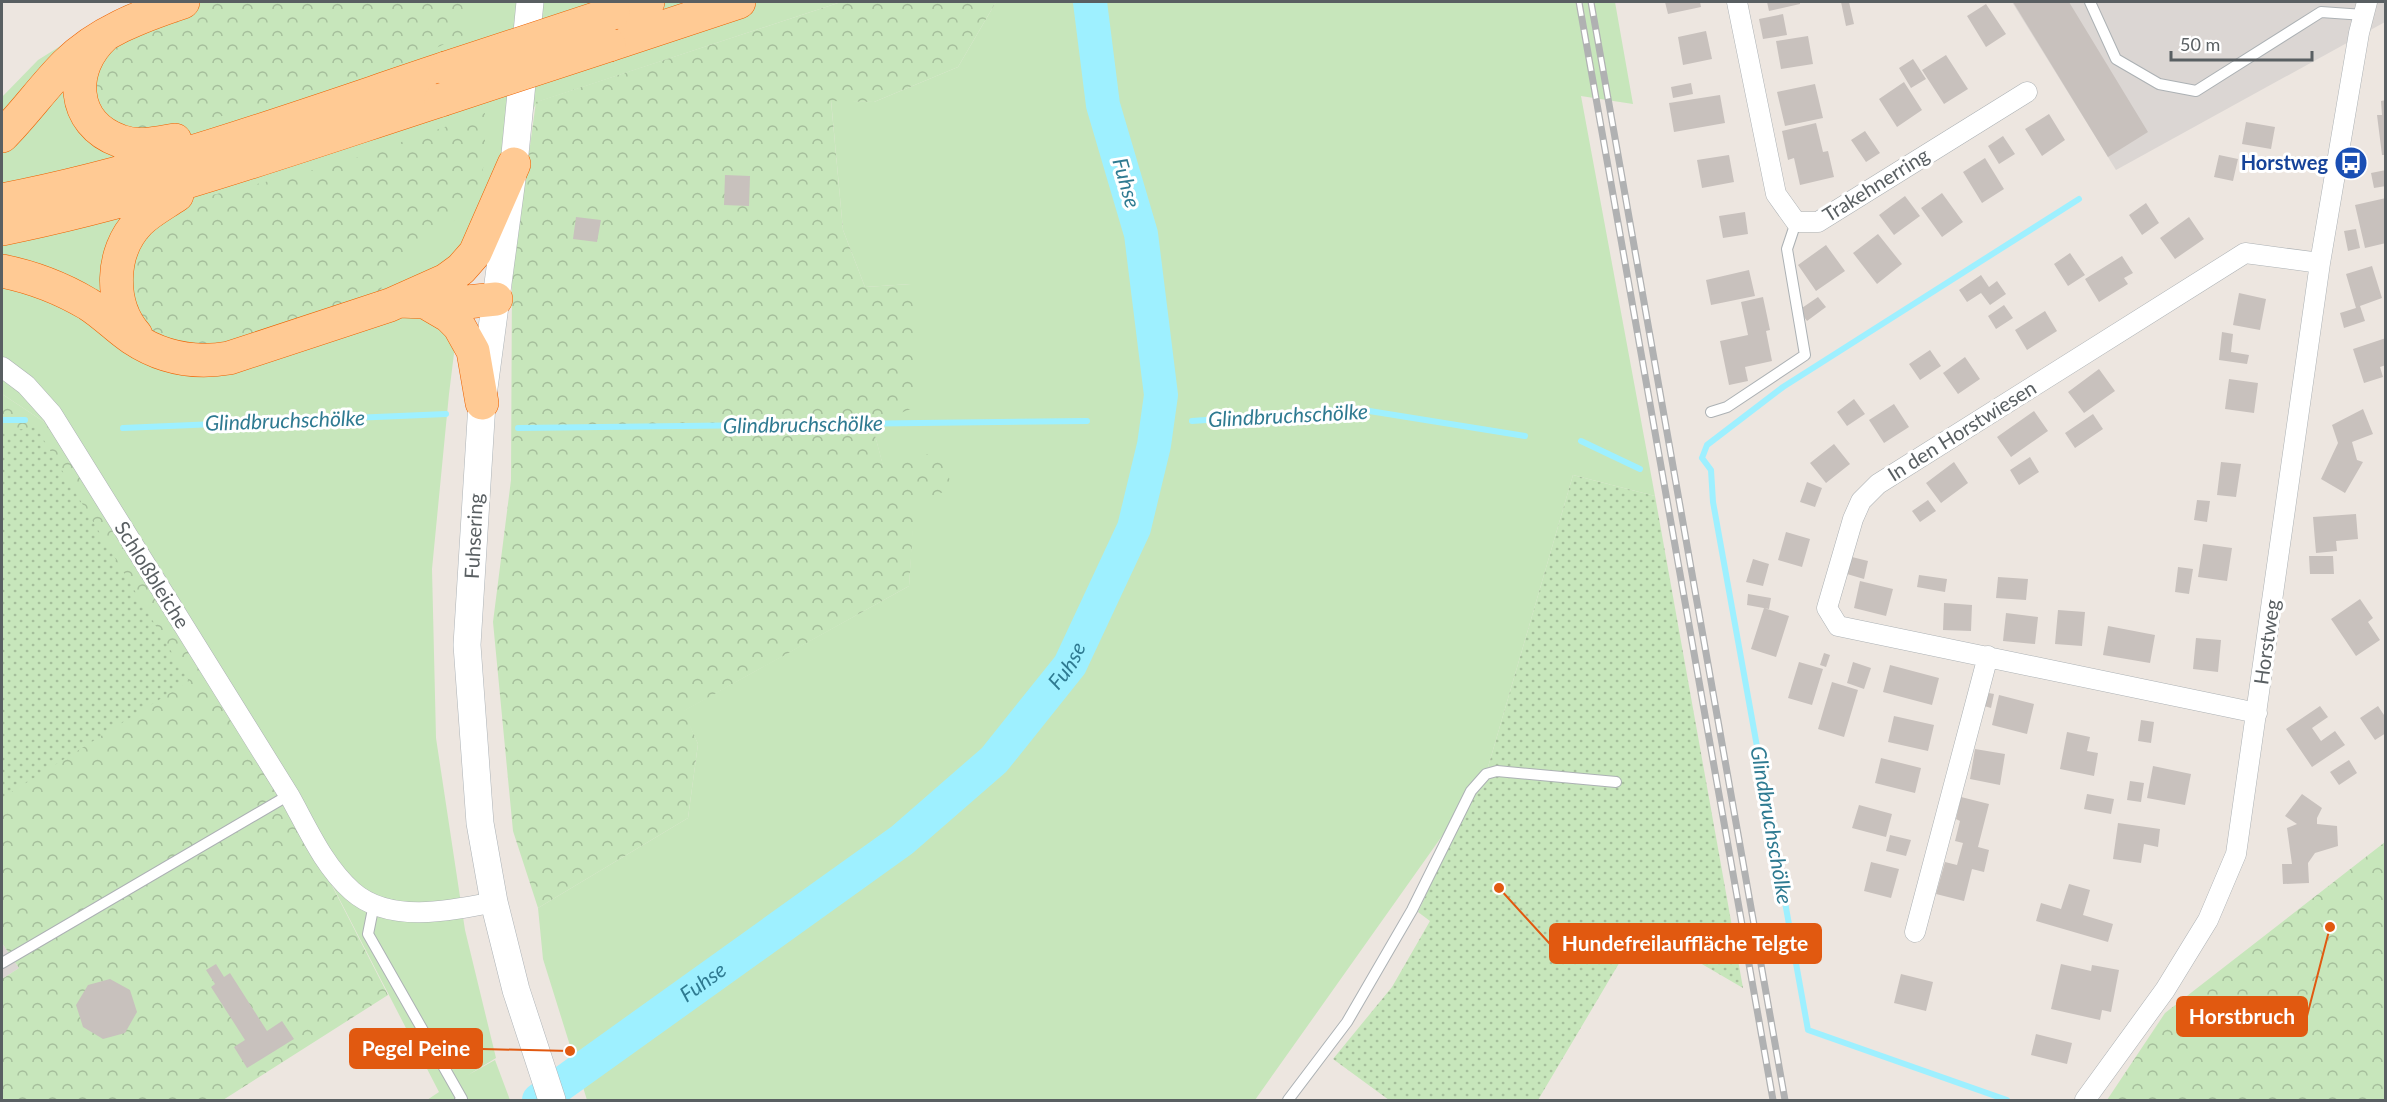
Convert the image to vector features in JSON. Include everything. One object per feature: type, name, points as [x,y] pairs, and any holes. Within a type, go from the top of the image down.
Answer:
[{"type":"highway","points":[[2,136],[68,62],[104,36],[148,13],[183,2]]},
{"type":"highway","points":[[611,29],[648,2]]},
{"type":"highway","points":[[2,200],[123,171],[443,84],[611,29],[739,2]]},
{"type":"highway","points":[[104,36],[87,56],[79,81],[83,107],[98,129],[115,139],[134,145],[205,135],[231,140]]},
{"type":"highway","points":[[2,229],[118,202],[207,177],[443,84]]},
{"type":"highway","points":[[423,294],[461,269],[475,253],[514,164]]},
{"type":"highway","points":[[153,350],[134,332],[121,309],[116,281],[121,250],[137,224],[148,213],[207,177]]},
{"type":"highway","points":[[2,271],[39,281],[76,297],[153,350],[185,360],[214,361],[230,358],[467,281],[479,285],[496,299]]},
{"type":"highway","points":[[423,294],[449,316],[467,338],[473,351],[482,403]]},
{"type":"main road","name":"Fuhsering","points":[[530,2],[514,164],[482,403],[467,645],[480,823],[494,902],[516,990],[552,1101]]},
{"type":"street","name":"Trakehnerring","points":[[1737,2],[1776,194],[1796,222],[1818,222],[2027,92]]},
{"type":"street","name":"Horstweg","points":[[2085,1101],[2165,990],[2212,909],[2236,854],[2320,263],[2366,8]]},
{"type":"street","name":"In den Horstwiesen","points":[[2257,713],[1838,626],[1827,608],[1853,519],[1861,501],[1878,484],[2245,253],[2320,263]]},
{"type":"street","name":"Schloßbleiche","points":[[2,367],[26,385],[52,414],[334,871],[352,891],[374,904],[406,911],[439,911],[494,902]]},
{"type":"street","points":[[1915,932],[1988,656]]},
{"type":"lane","points":[[2090,2],[2116,59],[2159,84],[2196,91],[2321,12],[2366,8]]},
{"type":"lane","points":[[1711,412],[1727,407],[1805,355],[1787,249],[1796,222]]},
{"type":"lane","points":[[1288,1101],[1347,1022],[1412,910],[1471,791],[1486,774],[1497,771],[1616,782]]},
{"type":"lane","points":[[3,963],[289,795]]},
{"type":"lane","points":[[374,904],[368,934],[462,1099],[460,1101]]},
{"type":"shaded area","points":[[2012,2],[2385,2],[2385,22],[2116,170]]},
{"type":"shaded area","points":[[2,943],[19,968],[2,979]]},
{"type":"green space","points":[[137,2],[538,2],[538,4],[547,2],[841,2],[537,102],[469,232],[449,394],[432,569],[436,738],[465,930],[496,1058],[468,1075],[495,1060],[510,1100],[427,1100],[439,1092],[281,786],[55,429],[2,394],[2,97],[38,60],[126,5]]},
{"type":"green space","points":[[208,2],[462,2],[466,34],[397,66],[222,116],[146,133],[111,121],[98,103],[93,71],[102,47],[157,16]]},
{"type":"green space","points":[[841,2],[996,2],[958,67],[874,102],[831,101],[843,230],[865,287],[911,284],[916,339],[916,407],[872,424],[883,465],[936,452],[954,488],[915,503],[909,586],[684,711],[698,744],[688,818],[538,908],[513,831],[493,622],[511,480],[512,276],[536,102]]},
{"type":"green space","points":[[996,2],[1615,2],[1633,104],[1581,96],[1655,496],[1573,475],[1486,774],[1255,1100],[587,1100],[543,959],[538,908],[688,818],[698,744],[683,711],[909,586],[914,503],[883,466],[872,424],[911,284],[865,287],[843,230],[831,100],[874,102],[958,67]]},
{"type":"green space","points":[[485,113],[485,160],[476,199],[459,217],[418,246],[386,273],[380,293],[236,343],[181,345],[143,329],[127,294],[138,238],[184,202],[338,164]]},
{"type":"green space","points":[[2,394],[55,429],[281,786],[388,995],[223,1100],[2,1100],[2,979],[19,968],[2,943]]},
{"type":"green space","points":[[36,427],[189,681],[2,798],[2,432]]},
{"type":"green space","points":[[1573,475],[1655,496],[1743,988],[1640,928],[1538,1100],[1389,1100],[1333,1059],[1392,987],[1430,921],[1418,912],[1469,803],[1486,774]]},
{"type":"green space","points":[[2385,842],[2385,1100],[2107,1100],[2165,1013]]},
{"type":"building","points":[[1665,2],[1700,2],[1701,7],[1668,14]]},
{"type":"building","points":[[1767,2],[1800,2],[1800,4],[1769,11]]},
{"type":"building","points":[[1841,2],[1849,2],[1854,24],[1846,26]]},
{"type":"building","points":[[2013,2],[2069,2],[2148,132],[2108,157]]},
{"type":"building","points":[[1986,4],[2006,34],[1986,47],[1967,16]]},
{"type":"building","points":[[1783,14],[1787,35],[1763,39],[1759,19]]},
{"type":"building","points":[[1706,31],[1712,59],[1683,65],[1678,37]]},
{"type":"building","points":[[1808,36],[1813,64],[1781,69],[1776,41]]},
{"type":"building","points":[[1946,55],[1968,89],[1944,104],[1922,70]]},
{"type":"building","points":[[1913,59],[1926,79],[1911,88],[1899,68]]},
{"type":"building","points":[[1904,82],[1922,110],[1897,127],[1879,99]]},
{"type":"building","points":[[1691,83],[1693,94],[1673,98],[1671,87]]},
{"type":"building","points":[[1815,84],[1823,118],[1785,126],[1777,92]]},
{"type":"building","points":[[1720,95],[1725,123],[1674,132],[1669,103]]},
{"type":"building","points":[[2386,100],[2386,155],[2382,155],[2377,115],[2382,115],[2381,101]]},
{"type":"building","points":[[2049,114],[2065,140],[2042,156],[2025,129]]},
{"type":"building","points":[[2246,122],[2275,127],[2271,149],[2242,144]]},
{"type":"building","points":[[1816,123],[1823,152],[1828,151],[1834,177],[1800,185],[1794,158],[1788,160],[1782,131]]},
{"type":"building","points":[[1865,131],[1880,153],[1866,162],[1851,140]]},
{"type":"building","points":[[2003,136],[2015,154],[1999,164],[1988,146]]},
{"type":"building","points":[[1729,155],[1734,182],[1702,188],[1697,160]]},
{"type":"building","points":[[2219,155],[2238,159],[2233,181],[2214,177]]},
{"type":"building","points":[[1985,158],[2004,189],[1982,203],[1963,172]]},
{"type":"building","points":[[2386,170],[2386,186],[2374,188],[2371,173]]},
{"type":"building","points":[[725,175],[750,176],[749,206],[724,205]]},
{"type":"building","points":[[1942,193],[1963,222],[1942,237],[1921,208]]},
{"type":"building","points":[[1905,196],[1920,216],[1894,235],[1879,215]]},
{"type":"building","points":[[2386,198],[2386,243],[2365,248],[2355,205]]},
{"type":"building","points":[[2146,203],[2159,223],[2142,235],[2129,215]]},
{"type":"building","points":[[1745,212],[1748,234],[1723,238],[1719,216]]},
{"type":"building","points":[[576,217],[601,220],[597,242],[573,239]]},
{"type":"building","points":[[2189,217],[2204,239],[2175,259],[2160,238]]},
{"type":"building","points":[[2356,229],[2360,248],[2348,251],[2344,231]]},
{"type":"building","points":[[1878,234],[1902,264],[1877,284],[1853,253]]},
{"type":"building","points":[[1826,245],[1845,271],[1816,291],[1798,265]]},
{"type":"building","points":[[2070,253],[2085,275],[2068,286],[2054,264]]},
{"type":"building","points":[[2122,256],[2133,273],[2124,278],[2128,284],[2099,302],[2085,279]]},
{"type":"building","points":[[2372,266],[2382,298],[2360,306],[2365,321],[2344,328],[2340,313],[2356,308],[2346,274]]},
{"type":"building","points":[[1749,270],[1755,296],[1711,305],[1706,280]]},
{"type":"building","points":[[1981,275],[1989,287],[1997,281],[2006,294],[1990,305],[1981,293],[1967,302],[1959,290]]},
{"type":"building","points":[[2239,293],[2266,299],[2260,330],[2233,325]]},
{"type":"building","points":[[1763,297],[1770,330],[1766,331],[1772,361],[1745,367],[1748,381],[1729,385],[1720,341],[1748,335],[1741,302]]},
{"type":"building","points":[[1818,297],[1826,307],[1807,321],[1799,310]]},
{"type":"building","points":[[2004,305],[2013,318],[1996,329],[1988,316]]},
{"type":"building","points":[[2045,311],[2057,331],[2027,350],[2015,330]]},
{"type":"building","points":[[2222,332],[2233,334],[2231,352],[2249,355],[2247,364],[2219,360]]},
{"type":"building","points":[[2386,338],[2386,365],[2380,367],[2383,377],[2364,383],[2353,349]]},
{"type":"building","points":[[1930,350],[1941,366],[1920,380],[1909,364]]},
{"type":"building","points":[[1965,357],[1980,379],[1958,394],[1943,373]]},
{"type":"building","points":[[2099,369],[2115,391],[2084,413],[2068,392]]},
{"type":"building","points":[[2229,379],[2258,383],[2254,413],[2225,409]]},
{"type":"building","points":[[1854,399],[1865,414],[1847,426],[1837,412]]},
{"type":"building","points":[[1894,404],[1909,427],[1884,443],[1869,420]]},
{"type":"building","points":[[2363,409],[2373,434],[2352,442],[2357,460],[2363,462],[2345,493],[2321,479],[2338,443],[2332,425]]},
{"type":"building","points":[[2034,411],[2048,431],[2011,457],[1997,437]]},
{"type":"building","points":[[2093,414],[2103,429],[2075,448],[2065,433]]},
{"type":"building","points":[[1834,444],[1850,464],[1826,483],[1810,463]]},
{"type":"building","points":[[2030,457],[2039,472],[2019,485],[2010,470]]},
{"type":"building","points":[[1954,462],[1968,483],[1941,503],[1926,483]]},
{"type":"building","points":[[2221,462],[2241,464],[2236,497],[2217,495]]},
{"type":"building","points":[[1807,482],[1822,488],[1815,507],[1800,502]]},
{"type":"building","points":[[1928,500],[1936,511],[1920,522],[1912,511]]},
{"type":"building","points":[[2197,500],[2210,501],[2207,522],[2194,520]]},
{"type":"building","points":[[2356,514],[2358,539],[2336,541],[2337,551],[2316,553],[2313,517]]},
{"type":"building","points":[[1786,532],[1810,539],[1802,567],[1778,560]]},
{"type":"building","points":[[2203,544],[2232,548],[2227,581],[2198,577]]},
{"type":"building","points":[[2309,556],[2333,556],[2334,574],[2310,574]]},
{"type":"building","points":[[1852,557],[1868,561],[1864,579],[1847,574]]},
{"type":"building","points":[[1753,559],[1769,564],[1763,586],[1746,582]]},
{"type":"building","points":[[2178,567],[2193,569],[2189,594],[2175,592]]},
{"type":"building","points":[[1919,575],[1947,579],[1945,592],[1917,587]]},
{"type":"building","points":[[1998,577],[2028,579],[2026,600],[1996,598]]},
{"type":"building","points":[[1860,581],[1893,589],[1886,616],[1854,608]]},
{"type":"building","points":[[1748,594],[1771,598],[1769,609],[1747,605]]},
{"type":"building","points":[[2360,599],[2373,618],[2368,622],[2380,640],[2356,656],[2331,619]]},
{"type":"building","points":[[1944,603],[1972,605],[1971,631],[1943,630]]},
{"type":"building","points":[[1764,608],[1789,616],[1776,657],[1751,649]]},
{"type":"building","points":[[2058,610],[2085,612],[2082,646],[2055,644]]},
{"type":"building","points":[[2006,613],[2038,617],[2035,644],[2003,641]]},
{"type":"building","points":[[2108,626],[2155,635],[2150,663],[2103,655]]},
{"type":"building","points":[[2196,638],[2221,640],[2218,672],[2193,669]]},
{"type":"building","points":[[1824,653],[1830,655],[1826,667],[1820,665]]},
{"type":"building","points":[[1799,662],[1823,669],[1812,705],[1788,698]]},
{"type":"building","points":[[1853,662],[1871,668],[1864,689],[1847,683]]},
{"type":"building","points":[[1890,665],[1939,678],[1932,705],[1883,692]]},
{"type":"building","points":[[1832,682],[1858,690],[1844,737],[1818,729]]},
{"type":"building","points":[[1984,692],[1994,694],[1991,708],[1981,705]]},
{"type":"building","points":[[1999,695],[2034,704],[2027,734],[1992,725]]},
{"type":"building","points":[[2320,706],[2328,717],[2312,728],[2321,741],[2335,731],[2345,745],[2312,767],[2286,729]]},
{"type":"building","points":[[2378,706],[2386,718],[2386,733],[2375,740],[2360,718]]},
{"type":"building","points":[[1894,716],[1934,725],[1928,751],[1888,742]]},
{"type":"building","points":[[2141,720],[2154,722],[2151,743],[2138,741]]},
{"type":"building","points":[[2067,732],[2090,737],[2087,751],[2098,753],[2094,776],[2060,769]]},
{"type":"building","points":[[1975,749],[2005,754],[2000,785],[1970,779]]},
{"type":"building","points":[[1881,758],[1921,768],[1915,793],[1875,783]]},
{"type":"building","points":[[2349,760],[2357,773],[2339,785],[2330,772]]},
{"type":"building","points":[[2153,766],[2191,774],[2185,805],[2147,798]]},
{"type":"building","points":[[2130,781],[2144,783],[2141,802],[2127,800]]},
{"type":"building","points":[[2087,794],[2114,799],[2111,814],[2084,809]]},
{"type":"building","points":[[2302,794],[2322,808],[2317,824],[2337,826],[2338,846],[2315,853],[2308,863],[2309,883],[2283,884],[2282,864],[2292,864],[2287,828],[2297,824],[2285,816]]},
{"type":"building","points":[[1961,797],[1989,804],[1978,847],[1989,850],[1984,872],[1972,869],[1964,901],[1936,894],[1945,862],[1957,865],[1963,843],[1955,841],[1960,821],[1956,819]]},
{"type":"building","points":[[1859,805],[1892,814],[1886,837],[1852,828]]},
{"type":"building","points":[[2118,823],[2160,829],[2158,847],[2144,844],[2141,863],[2113,859]]},
{"type":"building","points":[[1890,835],[1911,840],[1906,856],[1886,851]]},
{"type":"building","points":[[1871,862],[1899,869],[1891,898],[1864,891]]},
{"type":"building","points":[[2069,884],[2090,890],[2083,915],[2113,924],[2108,942],[2036,921],[2041,903],[2061,909]]},
{"type":"building","points":[[216,964],[224,977],[230,973],[267,1031],[282,1021],[294,1039],[247,1068],[234,1047],[245,1040],[211,987],[215,984],[206,970]]},
{"type":"building","points":[[2061,964],[2091,971],[2092,965],[2119,970],[2111,1012],[2102,1010],[2100,1020],[2051,1009]]},
{"type":"building","points":[[1901,974],[1933,982],[1926,1011],[1894,1003]]},
{"type":"building","points":[[110,979],[130,990],[137,1012],[125,1033],[103,1039],[83,1027],[76,1005],[88,985]]},
{"type":"building","points":[[2036,1034],[2072,1043],[2067,1064],[2031,1055]]},
{"type":"building","points":[[570,1047],[574,1051],[569,1055],[565,1050]]},
{"type":"waterway","name":"Fuhse","points":[[539,1100],[902,840],[994,760],[1070,665],[1134,528],[1154,445],[1161,395],[1141,234],[1103,105],[1090,2]]},
{"type":"waterway","points":[[1702,458],[1707,445],[1783,387],[2079,199]]},
{"type":"waterway","name":"Glindbruchschölke","points":[[1192,421],[1357,409],[1525,436]]},
{"type":"waterway","name":"Glindbruchschölke","points":[[123,428],[446,414]]},
{"type":"waterway","name":"Glindbruchschölke","points":[[2,420],[25,420]]},
{"type":"waterway","name":"Glindbruchschölke","points":[[518,428],[1087,421]]},
{"type":"waterway","name":"Glindbruchschölke","points":[[1581,441],[1640,469]]},
{"type":"waterway","name":"Glindbruchschölke","points":[[1702,458],[1711,470],[1713,502],[1808,1030],[2007,1100]]},
{"type":"railway","points":[[1579,2],[1773,1100]]},
{"type":"railway","points":[[1591,2],[1785,1100]]},
{"type":"place","name":"Horstweg","points":[[2351,163]]},
{"type":"place","name":"Hundefreilauffläche Telgte","points":[[1499,888]]},
{"type":"place","name":"Horstbruch","points":[[2330,927]]},
{"type":"place","name":"Pegel Peine","points":[[570,1051]]}]
